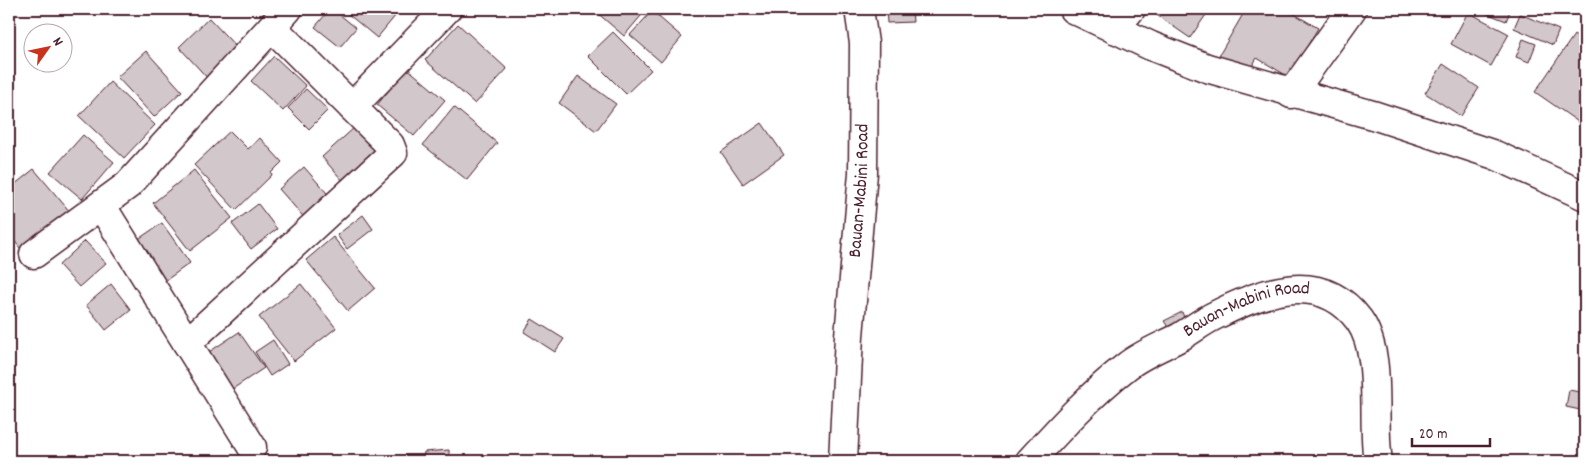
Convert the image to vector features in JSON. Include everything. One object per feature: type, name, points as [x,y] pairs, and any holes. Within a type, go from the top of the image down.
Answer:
[{"type":"street","points":[[352,107],[447,9]]},
{"type":"street","name":"Bauan-Mabini Road","points":[[843,461],[849,336],[863,173],[864,43],[859,9]]},
{"type":"street","points":[[1073,9],[1123,19],[1207,68],[1291,94],[1376,116],[1495,155],[1585,196]]},
{"type":"street","points":[[1291,94],[1352,9]]},
{"type":"street","points":[[34,254],[128,185],[280,18],[352,107],[390,145],[392,153],[187,342]]},
{"type":"street","points":[[101,205],[252,447]]},
{"type":"street","name":"Bauan-Mabini Road","points":[[1030,461],[1074,412],[1129,364],[1182,336],[1215,315],[1282,289],[1302,288],[1325,293],[1342,302],[1360,321],[1370,346],[1374,369],[1374,439],[1378,461]]},
{"type":"building","points":[[330,9],[333,9],[356,28],[340,47],[315,27]]},
{"type":"building","points":[[342,9],[401,9],[377,38]]},
{"type":"building","points":[[597,9],[646,10],[624,36],[595,11]]},
{"type":"building","points":[[675,9],[685,9],[679,14]]},
{"type":"building","points":[[886,9],[912,9],[913,22],[887,23]]},
{"type":"building","points":[[1148,9],[1210,9],[1190,38]]},
{"type":"building","points":[[1246,9],[1286,9],[1318,28],[1289,77],[1257,58],[1247,74],[1218,57]]},
{"type":"building","points":[[1476,9],[1511,9],[1506,21]]},
{"type":"building","points":[[652,11],[682,37],[661,62],[630,35]]},
{"type":"building","points":[[1468,12],[1509,34],[1491,66],[1451,44]]},
{"type":"building","points":[[1520,14],[1559,30],[1553,45],[1514,28]]},
{"type":"building","points":[[209,18],[242,53],[211,82],[179,47]]},
{"type":"building","points":[[458,24],[507,69],[475,104],[425,60]]},
{"type":"building","points":[[613,32],[651,70],[626,94],[588,56]]},
{"type":"building","points":[[1574,35],[1585,43],[1584,126],[1535,92]]},
{"type":"building","points":[[1523,39],[1536,44],[1529,62],[1516,57]]},
{"type":"building","points":[[146,51],[182,91],[154,117],[117,77]]},
{"type":"building","points":[[274,56],[306,86],[283,111],[251,81]]},
{"type":"building","points":[[1443,64],[1479,88],[1461,116],[1425,93]]},
{"type":"building","points":[[407,68],[445,100],[414,136],[377,105]]},
{"type":"building","points":[[578,76],[616,104],[596,131],[559,103]]},
{"type":"building","points":[[110,82],[155,125],[124,158],[79,116]]},
{"type":"building","points":[[306,89],[328,110],[309,129],[288,108]]},
{"type":"building","points":[[454,107],[497,143],[467,180],[423,145]]},
{"type":"building","points":[[762,123],[784,155],[743,184],[721,152]]},
{"type":"building","points":[[355,127],[383,158],[349,188],[322,157]]},
{"type":"building","points":[[230,131],[248,149],[260,138],[282,162],[271,173],[272,175],[236,210],[194,165]]},
{"type":"building","points":[[83,135],[114,162],[82,199],[50,172]]},
{"type":"building","points":[[304,167],[333,200],[308,222],[279,189]]},
{"type":"building","points":[[34,169],[71,213],[24,253],[9,234],[9,189]]},
{"type":"building","points":[[194,170],[232,218],[190,251],[153,203]]},
{"type":"building","points":[[258,204],[277,229],[251,249],[232,224]]},
{"type":"building","points":[[363,215],[373,229],[347,249],[337,235]]},
{"type":"building","points":[[162,223],[190,263],[165,281],[137,240]]},
{"type":"building","points":[[333,237],[375,288],[348,311],[306,260]]},
{"type":"building","points":[[85,241],[106,263],[79,287],[59,265]]},
{"type":"building","points":[[111,284],[131,310],[106,330],[86,305]]},
{"type":"building","points":[[301,284],[336,328],[294,361],[259,317]]},
{"type":"building","points":[[1182,312],[1185,320],[1170,330],[1164,321]]},
{"type":"building","points":[[532,319],[564,339],[555,352],[524,332]]},
{"type":"building","points":[[239,332],[264,368],[231,390],[206,354]]},
{"type":"building","points":[[273,340],[288,364],[270,376],[255,352]]},
{"type":"building","points":[[1569,390],[1585,393],[1585,411],[1566,407]]},
{"type":"building","points":[[449,450],[449,461],[423,461],[424,452]]}]
